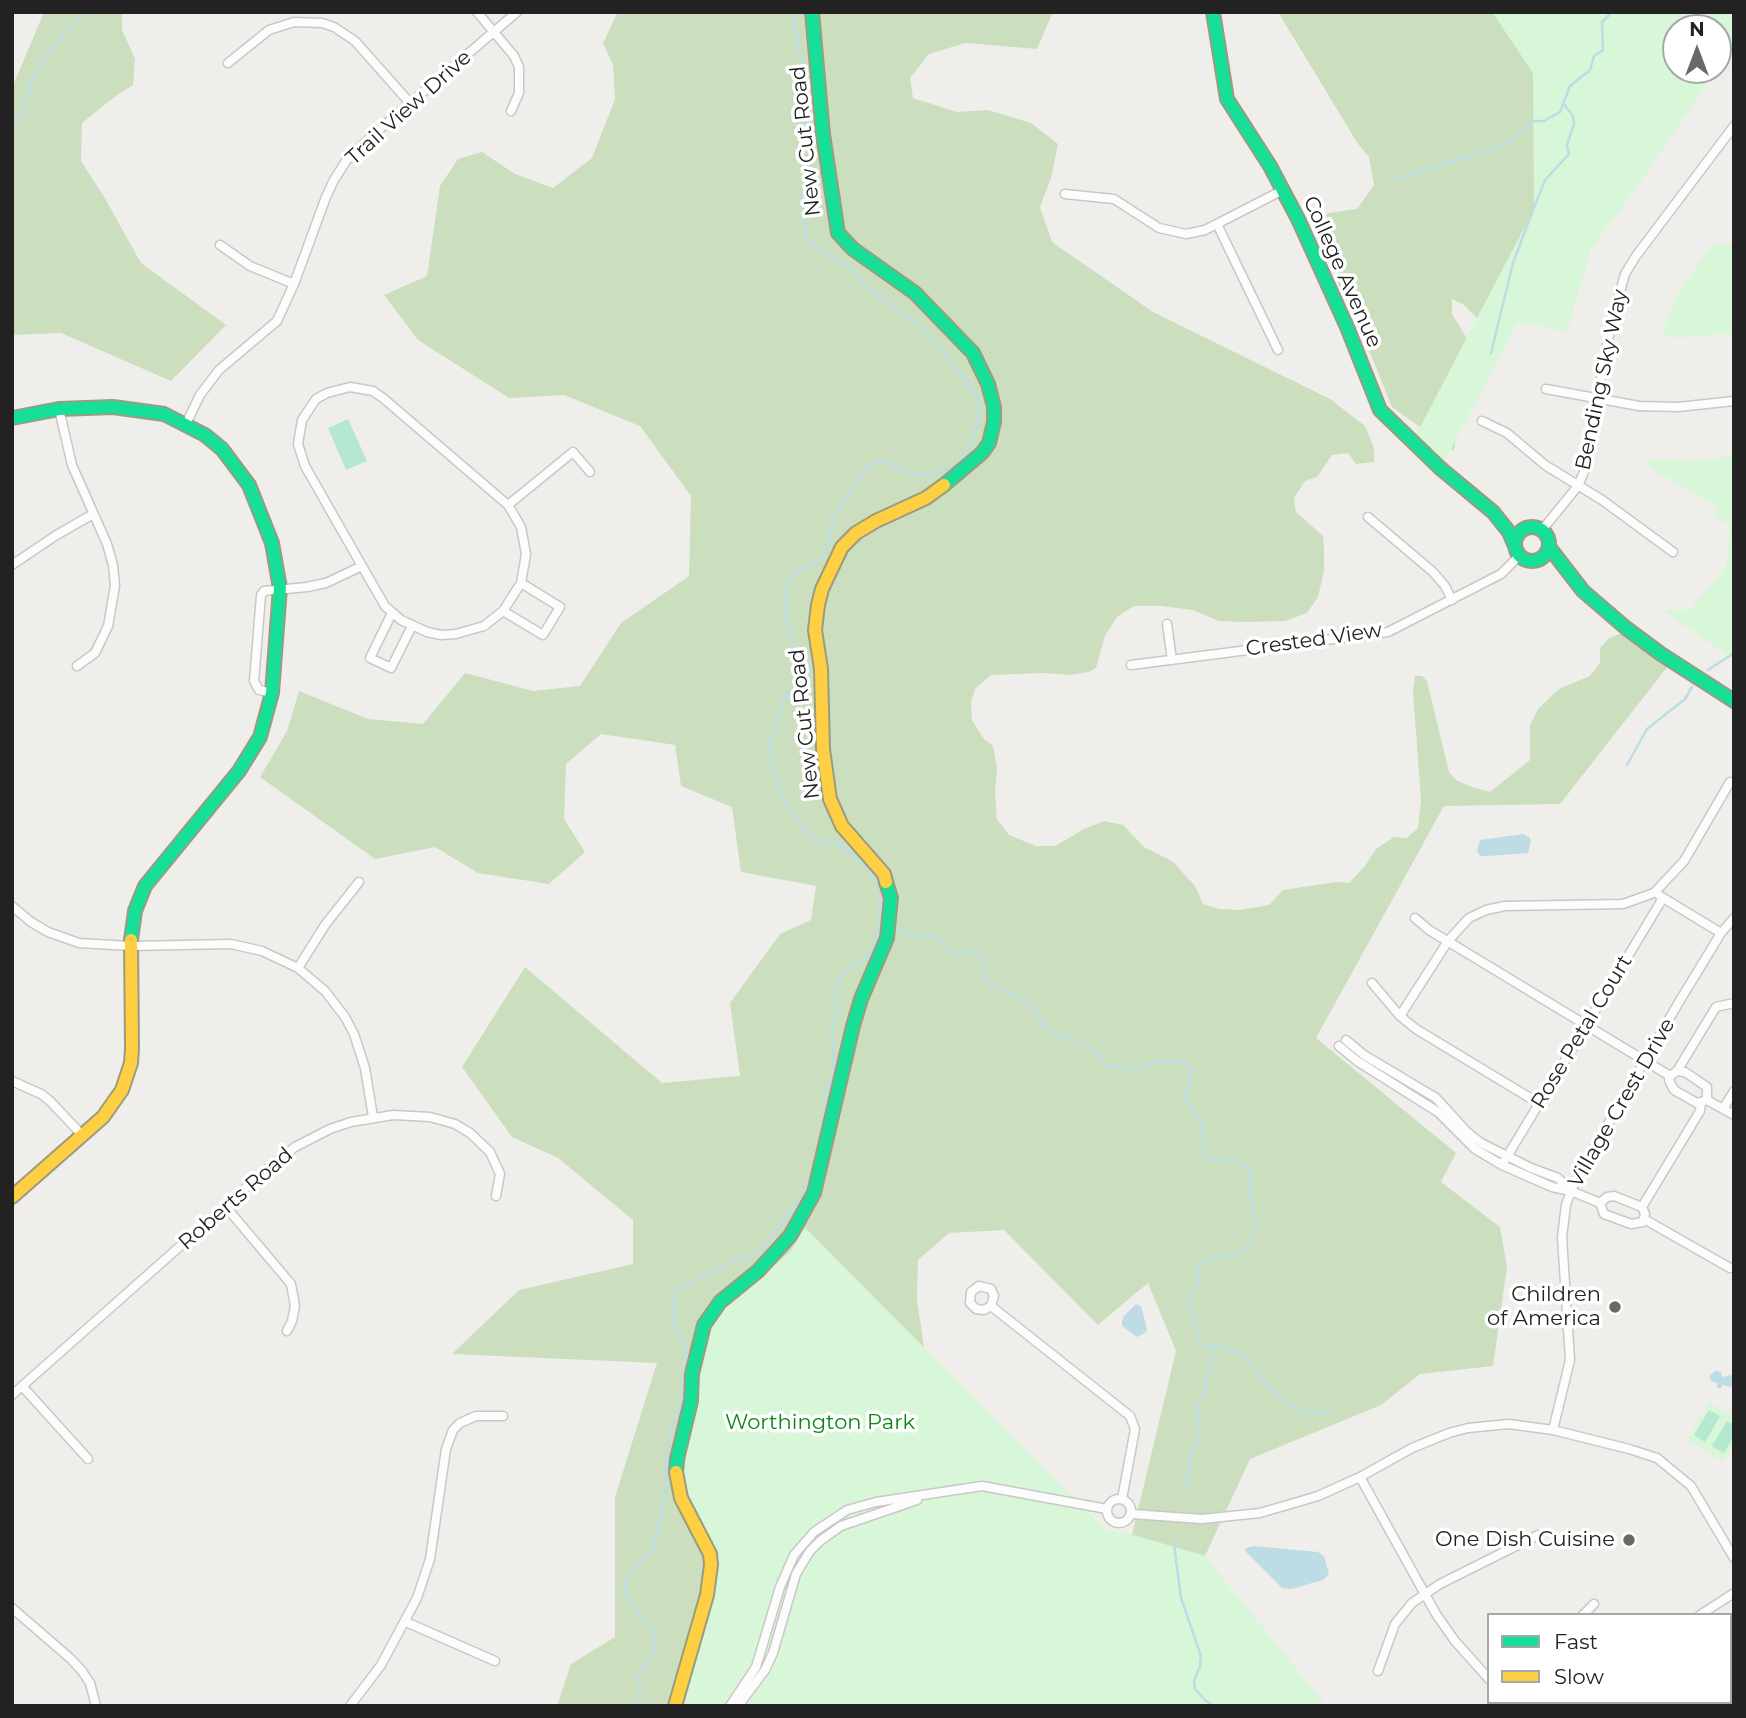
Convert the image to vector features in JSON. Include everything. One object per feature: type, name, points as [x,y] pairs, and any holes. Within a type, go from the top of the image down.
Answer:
[{"type":"street","points":[[477,12],[514,56],[519,68],[519,93],[511,111]]},
{"type":"street","name":"Trail View Drive","points":[[186,424],[209,381],[277,321],[334,180],[358,148],[517,12]]},
{"type":"street","name":"New Cut Road","points":[[675,1706],[707,1595],[712,1565],[707,1548],[681,1498],[676,1475],[677,1459],[691,1401],[692,1374],[704,1325],[720,1302],[758,1271],[790,1236],[814,1193],[853,1026],[861,999],[887,938],[891,898],[884,874],[842,826],[830,799],[823,749],[821,669],[815,630],[818,605],[826,580],[842,547],[856,533],[926,498],[955,476],[982,453],[989,443],[994,422],[994,407],[988,384],[973,353],[915,293],[853,250],[838,233],[823,134],[812,12]]},
{"type":"street","name":"College Avenue","points":[[1213,12],[1227,99],[1283,190],[1347,327],[1380,410],[1431,460],[1493,512],[1509,532],[1517,550]]},
{"type":"street","points":[[228,63],[269,30],[294,22],[322,23],[334,27],[355,41],[410,103]]},
{"type":"street","name":"Bending Sky Way","points":[[1542,530],[1578,486],[1589,452],[1613,313],[1625,274],[1734,126]]},
{"type":"street","points":[[1065,194],[1114,199],[1158,228],[1178,234],[1195,234],[1283,190]]},
{"type":"street","points":[[1217,224],[1274,347]]},
{"type":"street","points":[[220,245],[250,266],[294,284]]},
{"type":"street","points":[[351,387],[373,391],[508,505],[516,517],[526,554],[521,583],[503,611],[484,626],[456,634],[441,635],[412,626],[391,613],[362,566],[300,456],[298,432],[302,420],[316,399],[327,393],[351,387]]},
{"type":"street","points":[[1546,389],[1639,406],[1678,407],[1734,401]]},
{"type":"street","points":[[59,409],[72,465],[107,544],[115,586],[108,626],[95,653],[77,666]]},
{"type":"street","points":[[12,418],[59,409],[140,409],[164,414],[186,424],[222,449],[249,485],[272,543],[280,588],[272,694],[260,737],[251,754],[145,886],[135,911],[130,946],[132,1048],[127,1077],[114,1103],[83,1136],[12,1197]]},
{"type":"street","points":[[1482,421],[1507,433],[1545,465],[1602,500],[1673,552]]},
{"type":"street","points":[[508,505],[573,452],[590,472]]},
{"type":"street","name":"College Avenue","points":[[1493,512],[1542,530]]},
{"type":"street","points":[[12,565],[93,514]]},
{"type":"street","points":[[1368,517],[1433,572],[1452,600]]},
{"type":"street","points":[[1528,527],[1516,536],[1517,550],[1531,561],[1547,553],[1548,536],[1542,530]]},
{"type":"street","points":[[1549,547],[1568,574],[1626,628],[1734,701]]},
{"type":"street","name":"Crested View","points":[[1131,665],[1388,632],[1501,574],[1517,550]]},
{"type":"street","points":[[1537,560],[1568,574]]},
{"type":"street","points":[[272,694],[259,690],[254,681],[261,595],[268,589],[326,583],[362,566]]},
{"type":"street","points":[[503,611],[543,635],[560,607],[521,583]]},
{"type":"street","points":[[391,613],[370,658],[391,668],[412,626]]},
{"type":"street","points":[[1167,624],[1172,660]]},
{"type":"street","points":[[1400,1016],[1448,942],[1469,918],[1486,910],[1505,906],[1606,906],[1623,904],[1654,893],[1684,861],[1730,782]]},
{"type":"street","points":[[298,968],[325,925],[359,882]]},
{"type":"street","points":[[1654,893],[1721,933]]},
{"type":"street","name":"Rose Petal Court","points":[[1502,1166],[1663,898]]},
{"type":"street","points":[[12,906],[31,922],[64,938],[96,945],[231,944],[262,951],[298,968],[325,991],[354,1034],[365,1068],[373,1117]]},
{"type":"street","points":[[1415,918],[1448,942],[1645,1062],[1673,1074],[1685,1072],[1707,1087],[1700,1111],[1642,1207]]},
{"type":"street","name":"Village Crest Drive","points":[[1553,1430],[1570,1360],[1562,1237],[1566,1205],[1580,1172],[1721,933],[1734,918]]},
{"type":"street","points":[[1372,983],[1400,1016],[1416,1028],[1540,1104]]},
{"type":"street","points":[[1734,1003],[1716,1007],[1669,1084],[1693,1102],[1704,1101],[1734,1115]]},
{"type":"street","points":[[1571,1191],[1558,1178],[1481,1143],[1436,1098],[1343,1043],[1357,1061],[1438,1112],[1475,1150],[1502,1166],[1600,1203],[1604,1213],[1619,1220],[1636,1225],[1644,1219],[1642,1207],[1614,1196],[1607,1197],[1600,1203]]},
{"type":"street","points":[[12,1081],[41,1094],[83,1136]]},
{"type":"street","points":[[1723,1108],[1734,1091]]},
{"type":"street","name":"Roberts Road","points":[[12,1395],[274,1163],[295,1147],[330,1129],[373,1117],[393,1115],[430,1116],[455,1124],[482,1143],[496,1164],[500,1180],[496,1196]]},
{"type":"street","points":[[226,1207],[291,1284],[295,1306],[292,1321],[286,1331]]},
{"type":"street","points":[[1644,1219],[1730,1268]]},
{"type":"street","points":[[992,1306],[1130,1416],[1135,1429],[1122,1499]]},
{"type":"street","points":[[22,1386],[88,1459]]},
{"type":"street","points":[[350,1706],[371,1681],[417,1598],[430,1559],[448,1440],[460,1423],[469,1418],[503,1416]]},
{"type":"street","points":[[1132,1514],[1202,1519],[1260,1513],[1318,1496],[1427,1441],[1468,1428],[1509,1424],[1553,1430],[1657,1458],[1691,1486],[1734,1558]]},
{"type":"street","points":[[1360,1477],[1423,1594],[1455,1642],[1487,1677]]},
{"type":"street","points":[[730,1706],[756,1667],[780,1587],[794,1555],[824,1523],[847,1510],[876,1502],[982,1486],[1107,1509]]},
{"type":"street","points":[[738,1706],[765,1670],[773,1653],[796,1574],[820,1541],[841,1526],[940,1492]]},
{"type":"street","points":[[1122,1499],[1130,1505],[1132,1514],[1127,1521],[1118,1523],[1110,1519],[1107,1509],[1113,1500],[1122,1499]]},
{"type":"street","points":[[1378,1671],[1395,1624],[1412,1603],[1440,1584],[1538,1535]]},
{"type":"street","points":[[1703,1613],[1734,1593]]},
{"type":"street","points":[[1585,1613],[1594,1604]]},
{"type":"street","points":[[12,1608],[72,1659],[90,1682],[96,1706]]},
{"type":"street","points":[[406,1622],[495,1661]]},
{"type":"green space","points":[[44,12],[122,12],[122,30],[135,59],[133,85],[82,123],[81,161],[141,263],[226,325],[171,381],[61,333],[12,335],[12,88]]},
{"type":"green space","points":[[618,12],[1053,12],[1037,49],[965,43],[929,54],[910,78],[913,98],[957,112],[988,110],[1031,123],[1058,144],[1051,178],[1040,207],[1052,242],[1153,312],[1330,399],[1365,426],[1374,448],[1374,462],[1356,464],[1348,453],[1332,455],[1317,477],[1305,481],[1294,498],[1296,512],[1323,536],[1324,571],[1318,597],[1307,613],[1285,621],[1243,622],[1219,621],[1193,610],[1134,606],[1117,617],[1105,636],[1096,668],[1089,672],[1068,675],[991,675],[975,689],[971,702],[972,720],[983,738],[993,746],[997,768],[997,819],[1009,835],[1036,846],[1055,846],[1104,821],[1123,825],[1144,847],[1172,861],[1195,886],[1203,904],[1219,909],[1239,910],[1269,905],[1283,890],[1336,882],[1349,883],[1376,849],[1394,837],[1407,838],[1418,828],[1421,800],[1413,692],[1415,676],[1422,676],[1427,681],[1449,772],[1456,780],[1490,792],[1530,760],[1530,725],[1538,709],[1559,689],[1590,676],[1600,663],[1600,648],[1609,638],[1625,632],[1668,666],[1560,804],[1444,806],[1316,1038],[1456,1153],[1441,1182],[1500,1227],[1507,1267],[1493,1366],[1420,1374],[1381,1405],[1250,1459],[1205,1556],[1132,1535],[1176,1351],[1148,1283],[1098,1325],[1004,1230],[949,1233],[918,1260],[917,1299],[924,1348],[805,1228],[790,1252],[723,1310],[693,1415],[685,1453],[708,1536],[718,1557],[717,1574],[679,1706],[557,1706],[571,1664],[615,1637],[615,1497],[657,1363],[452,1354],[519,1290],[633,1264],[633,1220],[558,1158],[512,1137],[462,1067],[525,967],[662,1083],[740,1076],[730,1003],[780,934],[811,920],[816,886],[741,872],[732,807],[681,786],[675,745],[601,734],[566,764],[564,819],[585,852],[549,884],[478,873],[435,847],[375,859],[260,777],[287,731],[299,691],[368,719],[423,724],[465,673],[533,691],[580,686],[621,623],[689,576],[691,496],[640,426],[564,395],[509,398],[418,340],[384,295],[427,276],[440,186],[458,159],[482,152],[515,174],[553,188],[592,158],[615,99],[613,65],[603,43]]},
{"type":"green space","points":[[1278,12],[1734,12],[1732,48],[1732,14],[1662,14],[1662,84],[1665,84],[1482,323],[1464,305],[1452,299],[1452,314],[1474,350],[1454,451],[1392,407],[1366,343],[1312,227],[1328,213],[1357,209],[1374,185],[1369,157],[1358,144]]},
{"type":"green space","points":[[1492,12],[1734,12],[1732,49],[1732,14],[1662,14],[1662,84],[1706,84],[1705,87],[1591,249],[1567,332],[1518,322],[1444,462],[1415,437],[1534,209],[1533,73]]},
{"type":"green space","points":[[1713,244],[1734,245],[1734,333],[1676,338],[1667,336],[1662,333],[1675,299]]},
{"type":"green space","points":[[348,419],[367,461],[346,470],[328,428]]},
{"type":"green space","points":[[1734,455],[1734,660],[1664,611],[1691,609],[1726,566],[1730,525],[1713,516],[1718,507],[1649,468],[1649,460],[1705,461]]},
{"type":"green space","name":"Worthington Park","points":[[805,1228],[1106,1530],[1126,1533],[1205,1556],[1326,1706],[679,1706],[717,1574],[718,1557],[691,1506],[683,1479],[702,1351],[711,1324],[723,1310],[790,1252]]},
{"type":"green space","points":[[1709,1402],[1734,1417],[1734,1444],[1723,1462],[1687,1440]]},
{"type":"green space","points":[[1709,1410],[1720,1416],[1705,1442],[1694,1435]]},
{"type":"green space","points":[[1727,1421],[1734,1425],[1734,1436],[1724,1453],[1712,1446]]},
{"type":"water","points":[[1523,834],[1531,841],[1528,853],[1480,856],[1477,851],[1480,840]]},
{"type":"water","points":[[1136,1304],[1141,1306],[1147,1329],[1137,1337],[1122,1326],[1124,1316]]},
{"type":"water","points":[[1717,1370],[1722,1377],[1732,1375],[1731,1387],[1722,1385],[1717,1388],[1717,1383],[1711,1381],[1709,1376]]},
{"type":"water","points":[[1253,1546],[1318,1552],[1324,1556],[1329,1574],[1323,1580],[1291,1589],[1282,1588],[1245,1551]]},
{"type":"waterway","points":[[12,128],[21,117],[34,76],[50,50],[85,12]]},
{"type":"waterway","points":[[637,1706],[641,1698],[638,1677],[654,1651],[656,1640],[653,1629],[631,1603],[624,1587],[629,1575],[653,1548],[665,1499],[669,1434],[681,1407],[686,1353],[685,1342],[677,1332],[673,1318],[673,1299],[676,1290],[738,1259],[755,1255],[765,1246],[805,1190],[814,1168],[825,1109],[825,1094],[834,1073],[832,1031],[838,1010],[835,995],[837,982],[845,971],[868,956],[874,947],[880,922],[880,889],[870,871],[860,860],[836,843],[823,842],[809,835],[790,810],[773,770],[770,745],[783,701],[809,672],[808,661],[795,646],[790,631],[785,609],[787,583],[793,574],[814,564],[824,554],[830,539],[833,517],[867,466],[879,462],[890,463],[915,474],[951,469],[965,457],[976,428],[979,410],[979,400],[964,378],[922,327],[865,286],[850,267],[813,246],[805,234],[804,175],[810,152],[809,135],[797,103],[803,69],[792,12]]},
{"type":"waterway","points":[[1395,179],[1506,145],[1534,121],[1544,121],[1560,112],[1570,86],[1590,70],[1594,56],[1603,50],[1602,22],[1612,12]]},
{"type":"waterway","points":[[1491,353],[1513,263],[1530,218],[1545,180],[1569,154],[1567,145],[1574,124],[1573,116],[1563,103]]},
{"type":"waterway","points":[[1708,670],[1734,653]]},
{"type":"waterway","points":[[1627,765],[1647,729],[1685,699],[1692,687]]},
{"type":"waterway","points":[[900,929],[919,938],[938,937],[949,952],[959,954],[966,950],[977,951],[982,955],[986,981],[1034,1008],[1043,1025],[1058,1036],[1070,1037],[1095,1050],[1107,1066],[1135,1069],[1158,1062],[1188,1063],[1192,1069],[1185,1099],[1202,1124],[1205,1154],[1214,1160],[1237,1160],[1250,1171],[1251,1200],[1256,1222],[1250,1242],[1243,1251],[1234,1256],[1206,1260],[1200,1266],[1197,1273],[1198,1285],[1189,1294],[1200,1342],[1205,1347],[1219,1346],[1245,1355],[1265,1382],[1293,1407],[1303,1412],[1330,1413]]},
{"type":"waterway","points":[[1186,1488],[1193,1447],[1200,1440],[1197,1405],[1203,1398],[1210,1370],[1214,1351],[1211,1347]]},
{"type":"waterway","points":[[1174,1544],[1181,1598],[1201,1656],[1194,1681],[1195,1689],[1214,1706]]},
{"type":"traffic: fast","points":[[812,12],[823,134],[838,233],[853,249],[915,293],[973,353],[988,384],[994,407],[989,443],[982,453],[944,485]]},
{"type":"traffic: fast","points":[[1213,12],[1227,99],[1270,166],[1298,219],[1347,327],[1380,410],[1440,468],[1493,512],[1509,532],[1514,544]]},
{"type":"traffic: fast","points":[[12,418],[59,409],[113,407],[164,414],[205,435],[222,449],[249,485],[272,543],[280,588],[272,693],[260,737],[239,771],[145,886],[135,911],[131,940]]},
{"type":"traffic: fast","points":[[1532,527],[1544,532],[1549,544],[1544,556],[1532,561],[1520,556],[1515,544],[1520,532],[1532,527]]},
{"type":"traffic: fast","points":[[1549,547],[1583,591],[1626,628],[1734,701]]},
{"type":"traffic: fast","points":[[676,1472],[691,1401],[692,1374],[704,1325],[720,1302],[758,1271],[790,1236],[814,1193],[853,1026],[861,999],[887,938],[891,898],[886,882]]},
{"type":"traffic: slow","points":[[886,882],[884,874],[842,826],[830,799],[823,749],[821,669],[815,630],[818,605],[822,589],[842,547],[856,533],[926,498],[944,485]]},
{"type":"traffic: slow","points":[[12,1197],[103,1117],[122,1090],[131,1063],[132,1048],[131,940]]},
{"type":"traffic: slow","points":[[675,1706],[707,1595],[711,1565],[710,1554],[681,1498],[676,1472]]},
{"type":"place","name":"Children of America","points":[[1615,1307]]},
{"type":"place","name":"One Dish Cuisine","points":[[1629,1540]]}]
